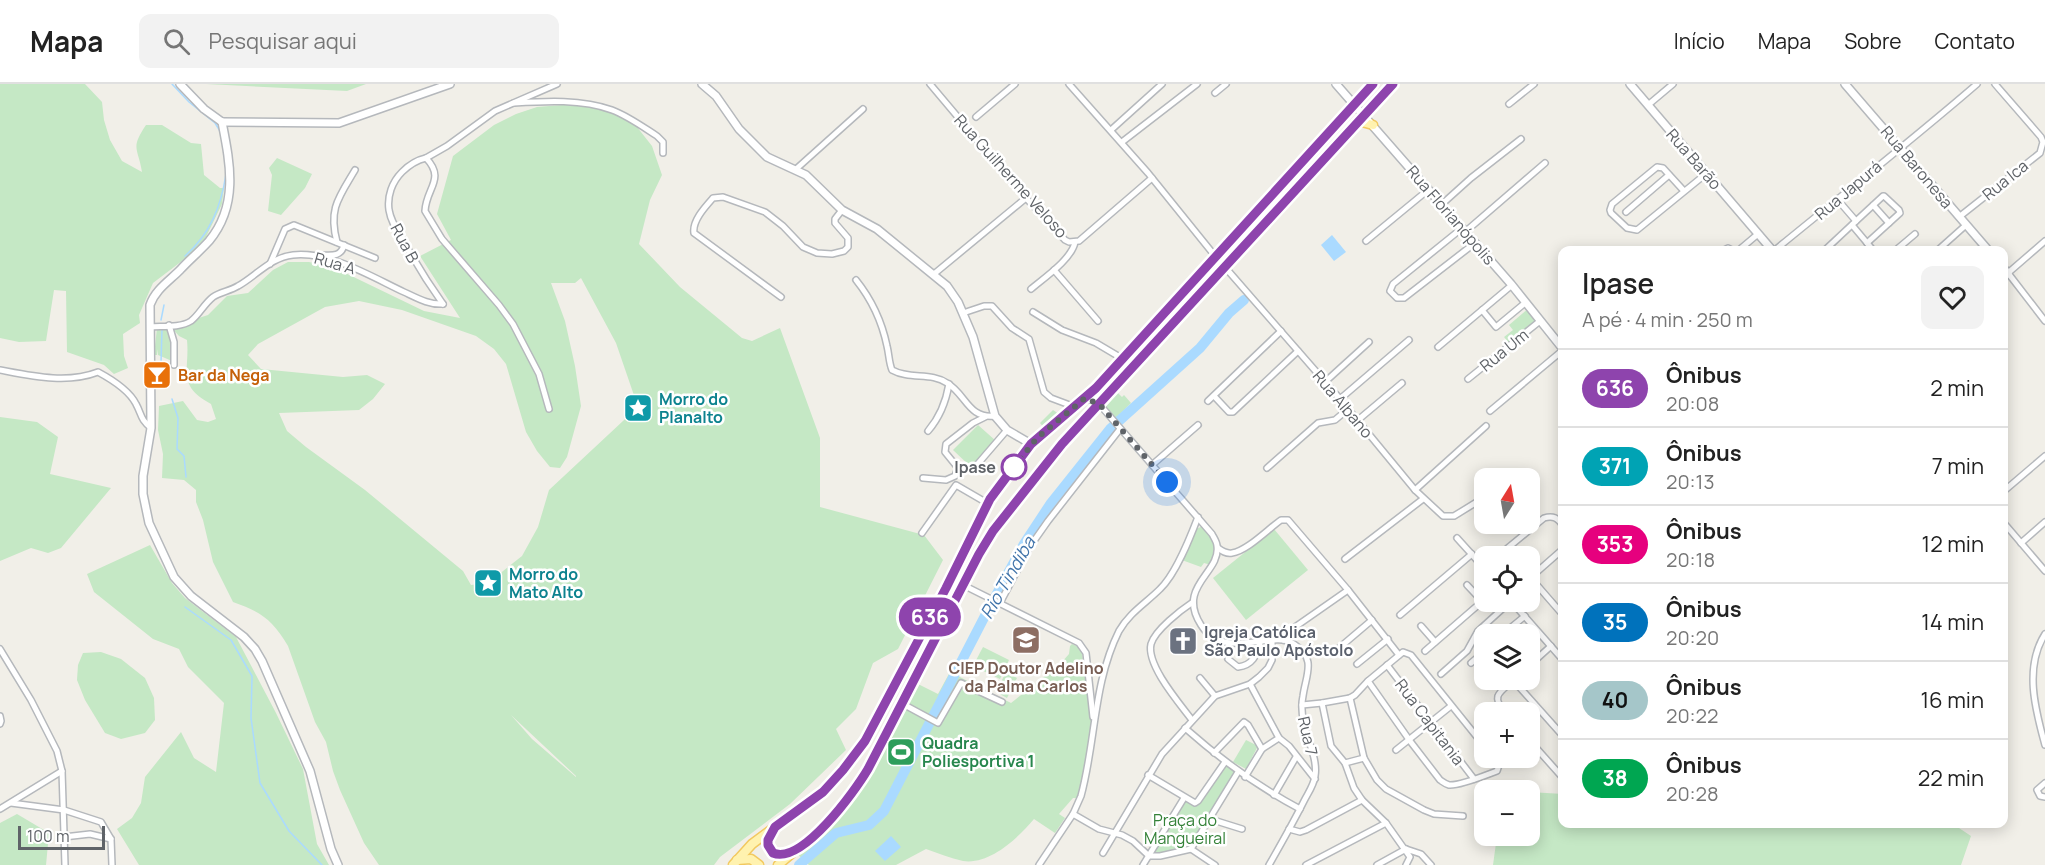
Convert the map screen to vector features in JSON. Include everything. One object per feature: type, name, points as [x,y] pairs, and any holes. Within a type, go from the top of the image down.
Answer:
[{"type":"main road","points":[[735,863],[752,844],[823,792],[865,741],[951,578],[987,503],[1031,444],[1085,398],[1123,359],[1373,84]]},
{"type":"main road","points":[[778,865],[827,824],[853,793],[868,769],[993,531],[1062,444],[1393,84]]},
{"type":"main road","points":[[1361,118],[1373,125]]},
{"type":"main road","points":[[775,827],[768,840],[773,853],[784,855],[802,845]]},
{"type":"main road","points":[[735,863],[751,859],[759,865]]},
{"type":"street","points":[[180,84],[204,109],[222,122],[339,123],[450,84]]},
{"type":"street","name":"Rua B","points":[[443,304],[414,261],[394,227],[389,213],[388,202],[398,177],[415,162],[447,146],[495,111],[557,84]]},
{"type":"street","points":[[702,84],[716,96],[740,129],[767,157],[813,181],[842,210],[878,229],[947,286],[963,313],[984,371],[995,416],[1007,430],[1031,444]]},
{"type":"street","name":"Rua Guilherme Veloso","points":[[930,84],[1026,198],[1065,240],[1079,241],[1152,178]]},
{"type":"street","points":[[976,117],[1015,84]]},
{"type":"street","points":[[1069,84],[1152,178],[1212,259],[1224,266]]},
{"type":"street","points":[[1111,130],[1162,84]]},
{"type":"street","points":[[1122,142],[1197,84]]},
{"type":"street","points":[[1215,93],[1226,84]]},
{"type":"street","points":[[1336,84],[1354,104],[1361,118]]},
{"type":"street","points":[[1509,104],[1534,84]]},
{"type":"street","name":"Rua Barão","points":[[1630,84],[1770,246]]},
{"type":"street","points":[[1648,105],[1673,84]]},
{"type":"street","name":"Rua Baronesa","points":[[1845,84],[1984,246]]},
{"type":"street","name":"Rua Japurá","points":[[1779,246],[1931,124],[1977,84]]},
{"type":"street","name":"Rua Ica","points":[[1959,217],[2040,153],[2042,147],[2041,137],[1995,84]]},
{"type":"street","points":[[509,104],[534,102],[585,104],[612,110],[657,136],[663,142],[663,153]]},
{"type":"street","points":[[795,170],[863,109]]},
{"type":"street","points":[[222,122],[231,176],[231,193],[226,212],[210,240],[151,300],[149,312],[151,428],[142,494],[149,523],[174,577],[191,596],[244,637],[262,661],[310,771],[331,849],[338,865]]},
{"type":"street","name":"Rua Florianópolis","points":[[1373,125],[1512,285],[1558,344]]},
{"type":"street","points":[[1441,206],[1471,178],[1521,139]]},
{"type":"street","points":[[426,158],[433,165],[436,177],[428,193],[425,211],[442,239],[513,324],[539,374],[549,409]]},
{"type":"street","points":[[1475,243],[1404,298],[1397,298],[1390,291],[1392,285],[1545,163]]},
{"type":"street","points":[[1684,191],[1662,168],[1657,167],[1612,204],[1611,213],[1627,228],[1637,230],[1707,173]]},
{"type":"street","points":[[337,242],[334,231],[334,208],[355,170]]},
{"type":"street","points":[[1626,212],[1668,175]]},
{"type":"street","points":[[1366,241],[1428,190]]},
{"type":"street","points":[[1830,246],[1885,195],[1900,213],[1867,243]]},
{"type":"street","points":[[781,297],[694,233],[694,225],[698,218],[713,198],[723,197],[765,212],[809,251],[832,254],[844,251],[850,242],[835,223],[835,219],[842,210]]},
{"type":"street","points":[[934,274],[1026,198]]},
{"type":"street","points":[[1838,199],[1870,246]]},
{"type":"street","points":[[1874,205],[1889,223]]},
{"type":"street","name":"Rua B","points":[[270,264],[285,229],[291,225],[375,258]]},
{"type":"street","points":[[1942,246],[1966,225]]},
{"type":"street","points":[[1744,246],[1758,234]]},
{"type":"street","points":[[1901,246],[1915,234]]},
{"type":"street","points":[[2008,271],[2045,241]]},
{"type":"street","points":[[1031,289],[1073,250],[1075,242]]},
{"type":"street","points":[[314,255],[339,255],[344,245]]},
{"type":"street","name":"Rua A","points":[[150,327],[191,321],[211,299],[236,287],[283,257],[294,255],[314,255],[363,272],[423,301],[443,304]]},
{"type":"street","name":"Rua Albano","points":[[1224,266],[1358,420],[1423,499],[1443,516],[1449,518],[1474,503]]},
{"type":"street","points":[[1054,270],[1098,321]]},
{"type":"street","points":[[2008,277],[2045,321]]},
{"type":"street","points":[[856,280],[866,292],[877,314],[884,333],[892,370],[909,376],[938,378],[949,384],[971,409],[985,417]]},
{"type":"street","points":[[1438,347],[1512,285]]},
{"type":"street","points":[[1482,310],[1496,327],[1525,303]]},
{"type":"street","points":[[963,313],[984,306],[992,306],[1012,328],[1029,339],[1044,392],[1051,398],[1075,406]]},
{"type":"street","points":[[1033,312],[1062,330],[1096,343],[1123,359]]},
{"type":"street","name":"Rua Um","points":[[1468,379],[1540,321]]},
{"type":"street","points":[[169,325],[174,342],[174,364]]},
{"type":"street","points":[[1208,401],[1281,331]]},
{"type":"street","points":[[1340,399],[1409,340]]},
{"type":"street","points":[[1325,382],[1369,342]]},
{"type":"street","points":[[1214,396],[1228,412],[1233,412],[1298,351]]},
{"type":"street","points":[[1490,411],[1558,354]]},
{"type":"street","points":[[0,370],[58,379],[88,376],[98,372],[111,379],[134,400],[141,420],[151,428]]},
{"type":"street","points":[[1358,420],[1402,383]]},
{"type":"street","points":[[928,431],[943,408],[949,384]]},
{"type":"street","points":[[1085,398],[1100,405],[1198,517],[1212,534],[1218,548],[1226,553],[1241,550],[1281,520],[1288,520],[1401,654],[1411,655],[1474,734]]},
{"type":"street","points":[[1268,468],[1318,423],[1335,420],[1348,409]]},
{"type":"street","points":[[923,478],[946,480],[955,476],[957,465],[945,452],[946,444],[973,423],[985,417],[995,416]]},
{"type":"street","points":[[1152,465],[1198,425]]},
{"type":"street","points":[[996,602],[1034,541],[1117,426]]},
{"type":"street","points":[[1415,490],[1486,426]]},
{"type":"street","points":[[976,466],[1007,430]]},
{"type":"street","points":[[2008,488],[2045,456]]},
{"type":"street","points":[[922,533],[956,485],[987,503]]},
{"type":"street","points":[[1345,559],[1423,499]]},
{"type":"street","points":[[1039,865],[1080,801],[1085,784],[1093,723],[1104,670],[1118,632],[1131,615],[1173,574],[1198,517]]},
{"type":"street","points":[[1510,546],[1544,518],[1553,517],[1558,522]]},
{"type":"street","points":[[2021,543],[2045,522]]},
{"type":"street","points":[[2008,528],[2045,571]]},
{"type":"street","points":[[1400,615],[1472,554],[1457,538]]},
{"type":"street","points":[[1218,548],[1195,593],[1193,602],[1196,616],[1203,628],[1219,640],[1230,643],[1283,640],[1295,627],[1348,590]]},
{"type":"street","points":[[1540,569],[1558,553]]},
{"type":"street","points":[[963,585],[1079,643],[1086,653],[1093,723]]},
{"type":"street","points":[[1467,585],[1474,591]]},
{"type":"street","points":[[1540,588],[1558,609]]},
{"type":"street","points":[[1192,720],[1156,667],[1150,651],[1151,642],[1156,634],[1193,602]]},
{"type":"street","points":[[1425,651],[1474,609]]},
{"type":"street","points":[[1442,674],[1467,651],[1478,630],[1499,612]]},
{"type":"street","points":[[1520,612],[1558,654]]},
{"type":"street","points":[[1515,624],[1524,616]]},
{"type":"street","points":[[1339,648],[1372,620]]},
{"type":"street","points":[[1421,626],[1435,642]]},
{"type":"street","points":[[2045,634],[2037,650],[2033,672],[2033,692],[2045,745]]},
{"type":"street","points":[[1357,664],[1388,639]]},
{"type":"street","name":"Rua 7","points":[[1269,865],[1315,779],[1314,760],[1304,724],[1302,705],[1309,668],[1308,660],[1304,652],[1293,643],[1283,640]]},
{"type":"street","points":[[1103,853],[1162,754],[1215,696],[1250,684],[1268,668],[1272,660],[1272,641]]},
{"type":"street","points":[[1228,658],[1238,667],[1248,664],[1254,660],[1260,643]]},
{"type":"street","points":[[1540,656],[1551,646]]},
{"type":"street","points":[[0,650],[31,700],[57,752],[62,771],[65,865]]},
{"type":"street","points":[[1302,705],[1350,698],[1401,654]]},
{"type":"street","name":"Rua Capitania","points":[[1387,665],[1474,779]]},
{"type":"street","points":[[1200,678],[1215,696]]},
{"type":"street","points":[[1368,681],[1410,741],[1445,784],[1450,785],[1474,779],[1497,771],[1497,768]]},
{"type":"street","points":[[901,703],[938,723],[961,683],[1002,702]]},
{"type":"street","points":[[1250,684],[1279,738],[1289,746],[1315,779]]},
{"type":"street","points":[[1522,690],[1558,730]]},
{"type":"street","points":[[1350,698],[1364,758],[1377,780],[1386,789],[1424,810],[1434,814],[1463,816]]},
{"type":"street","points":[[1322,703],[1331,746],[1345,763],[1351,781],[1362,800],[1386,823],[1406,849],[1410,857],[1406,865]]},
{"type":"street","points":[[1396,750],[1451,706]]},
{"type":"street","points":[[0,716],[2,721],[0,724]]},
{"type":"street","points":[[1214,753],[1244,722],[1262,749]]},
{"type":"street","points":[[1185,728],[1245,777],[1299,809]]},
{"type":"street","points":[[1245,777],[1262,749],[1279,738]]},
{"type":"street","points":[[1540,752],[1558,772]]},
{"type":"street","points":[[1274,795],[1296,757]]},
{"type":"street","points":[[1345,763],[1364,758]]},
{"type":"street","points":[[1148,775],[1193,803],[1198,801],[1225,762]]},
{"type":"street","points":[[0,809],[62,771]]},
{"type":"street","points":[[1072,814],[1099,829],[1132,841],[1149,856],[1160,856],[1191,849],[1238,772]]},
{"type":"street","points":[[2045,783],[2037,790],[2040,796],[2045,797]]},
{"type":"street","points":[[1143,865],[1184,798]]},
{"type":"street","points":[[1289,829],[1300,832],[1306,830],[1362,800]]},
{"type":"street","points":[[11,803],[64,810],[101,822],[111,839],[112,865]]},
{"type":"street","points":[[1210,819],[1242,829]]},
{"type":"street","points":[[1306,865],[1386,823]]},
{"type":"street","points":[[64,837],[90,834],[111,839]]},
{"type":"street","points":[[1191,849],[1215,865]]},
{"type":"street","points":[[1377,865],[1406,849],[1421,854],[1431,865]]},
{"type":"green space","points":[[0,84],[85,84],[102,102],[110,140],[122,161],[142,172],[137,148],[138,139],[146,125],[162,125],[191,143],[201,144],[204,175],[220,188],[224,188],[222,204],[199,248],[153,283],[139,315],[140,323],[123,334],[124,356],[128,368],[114,374],[104,365],[67,352],[66,291],[54,290],[46,341],[19,342],[0,338]]},
{"type":"green space","points":[[206,84],[366,84],[347,91]]},
{"type":"green space","points":[[586,103],[626,113],[652,146],[662,175],[650,200],[639,244],[680,287],[742,338],[752,341],[780,328],[820,438],[820,507],[924,535],[943,560],[898,649],[873,663],[856,709],[836,729],[846,750],[790,804],[720,857],[714,865],[379,865],[364,843],[340,790],[326,742],[315,722],[288,646],[277,629],[265,618],[233,602],[213,562],[203,520],[196,502],[196,490],[184,480],[162,478],[163,454],[158,430],[159,406],[183,401],[197,420],[208,422],[216,419],[211,404],[200,397],[189,384],[187,340],[179,336],[171,327],[208,315],[227,296],[248,293],[273,270],[288,262],[309,262],[335,268],[424,311],[460,318],[420,256],[451,240],[437,214],[453,156],[494,125],[537,107]],"holes":[[[581,278],[616,343],[638,407],[549,490],[538,527],[522,556],[488,583],[471,585],[463,571],[365,490],[287,431],[279,413],[359,410],[373,399],[385,384],[367,375],[343,377],[261,369],[248,355],[258,344],[325,307],[359,301],[402,310],[476,336],[494,349],[506,364],[526,432],[550,467],[560,468],[567,457],[581,406],[565,321],[551,283],[575,283]],[[511,715],[576,776],[576,777],[532,739]]]},
{"type":"green space","points":[[277,158],[312,174],[305,188],[281,215],[268,211],[272,175],[269,168]]},
{"type":"green space","points":[[1529,308],[1538,319],[1510,344],[1504,337],[1513,330],[1509,325]]},
{"type":"green space","points":[[157,328],[166,328],[171,343],[172,361],[158,355],[157,349],[157,355],[154,355]]},
{"type":"green space","points":[[1117,392],[1122,397],[1124,395],[1131,403],[1116,418],[1104,404]]},
{"type":"green space","points":[[1053,410],[1059,414],[1044,428],[1040,423]]},
{"type":"green space","points":[[0,417],[37,422],[58,437],[50,474],[111,488],[61,548],[48,553],[31,548],[0,561]]},
{"type":"green space","points":[[978,425],[996,441],[972,468],[953,450]]},
{"type":"green space","points":[[1203,526],[1214,536],[1218,548],[1211,565],[1204,563],[1201,567],[1179,559],[1196,529]]},
{"type":"green space","points":[[1274,529],[1308,570],[1246,620],[1213,578]]},
{"type":"green space","points":[[150,545],[172,583],[185,598],[236,637],[303,769],[317,844],[329,865],[139,865],[117,829],[132,818],[141,803],[145,777],[181,732],[194,758],[216,772],[224,703],[188,667],[179,649],[153,639],[94,592],[87,574]]},
{"type":"green space","points":[[1072,644],[1081,648],[1093,723],[1080,798],[1073,798],[1059,814],[1065,818],[1055,833],[1034,819],[1003,849],[983,859],[973,861],[958,860],[926,849],[896,865],[809,865],[796,853],[860,786],[892,732],[916,683],[938,694],[950,672],[1011,703],[1061,663],[1069,654]]},
{"type":"green space","points":[[983,647],[1009,660],[1000,679],[973,666]]},
{"type":"green space","points":[[101,652],[121,659],[145,678],[154,698],[155,720],[145,733],[121,739],[105,733],[85,700],[77,680],[78,665],[83,653]]},
{"type":"green space","points":[[1006,672],[1017,678],[1007,698],[996,692]]},
{"type":"green space","points":[[1246,740],[1258,746],[1246,769],[1233,762]]},
{"type":"green space","name":"Praça do Mangueiral","points":[[1223,764],[1238,773],[1191,851],[1154,860],[1149,856],[1184,798],[1197,806]]},
{"type":"green space","points":[[1540,793],[1558,794],[1558,828],[1959,828],[1971,836],[1961,865],[1493,865],[1496,846],[1540,846]]},
{"type":"green space","points":[[17,814],[49,833],[46,865],[0,865],[0,823]]},
{"type":"water","points":[[1332,235],[1346,252],[1334,261],[1321,245]]},
{"type":"water","points":[[891,836],[901,847],[885,861],[875,851]]},
{"type":"waterway","points":[[172,84],[189,102],[215,123],[220,131]]},
{"type":"waterway","points":[[185,256],[208,229],[221,198],[226,174]]},
{"type":"waterway","name":"Rio Tindiba","points":[[799,865],[836,833],[869,825],[884,811],[988,610],[1024,544],[1051,503],[1110,429],[1200,348],[1229,313],[1244,300]]},
{"type":"waterway","points":[[161,320],[164,305]]},
{"type":"waterway","points":[[162,328],[161,363],[163,371]]},
{"type":"waterway","points":[[172,399],[178,418],[177,449],[184,456],[186,477]]},
{"type":"waterway","points":[[185,607],[231,640],[252,676],[251,718],[260,783],[289,831],[322,865]]},
{"type":"bus line","name":"636","points":[[1373,84],[1096,388],[1031,444],[990,499],[865,741],[823,792],[775,827],[768,840],[771,852],[778,856],[784,855],[802,845],[827,824],[853,793],[868,769],[979,554],[993,531],[1062,444],[1393,84]]},
{"type":"place","name":"Bar da Nega","points":[[157,375]]},
{"type":"place","name":"Morro do Planalto","points":[[638,408]]},
{"type":"place","name":"Ipase","points":[[1014,467]]},
{"type":"place","name":"Morro do Mato Alto","points":[[488,583]]},
{"type":"place","name":"CIEP Doutor Adelino da Palma Carlos","points":[[1026,640]]},
{"type":"place","name":"Igreja Católica São Paulo Apóstolo","points":[[1183,641]]},
{"type":"place","name":"Quadra Poliesportiva 1","points":[[901,752]]},
{"type":"route","points":[[1014,467],[1037,438],[1085,398],[1100,405],[1167,482]]}]
